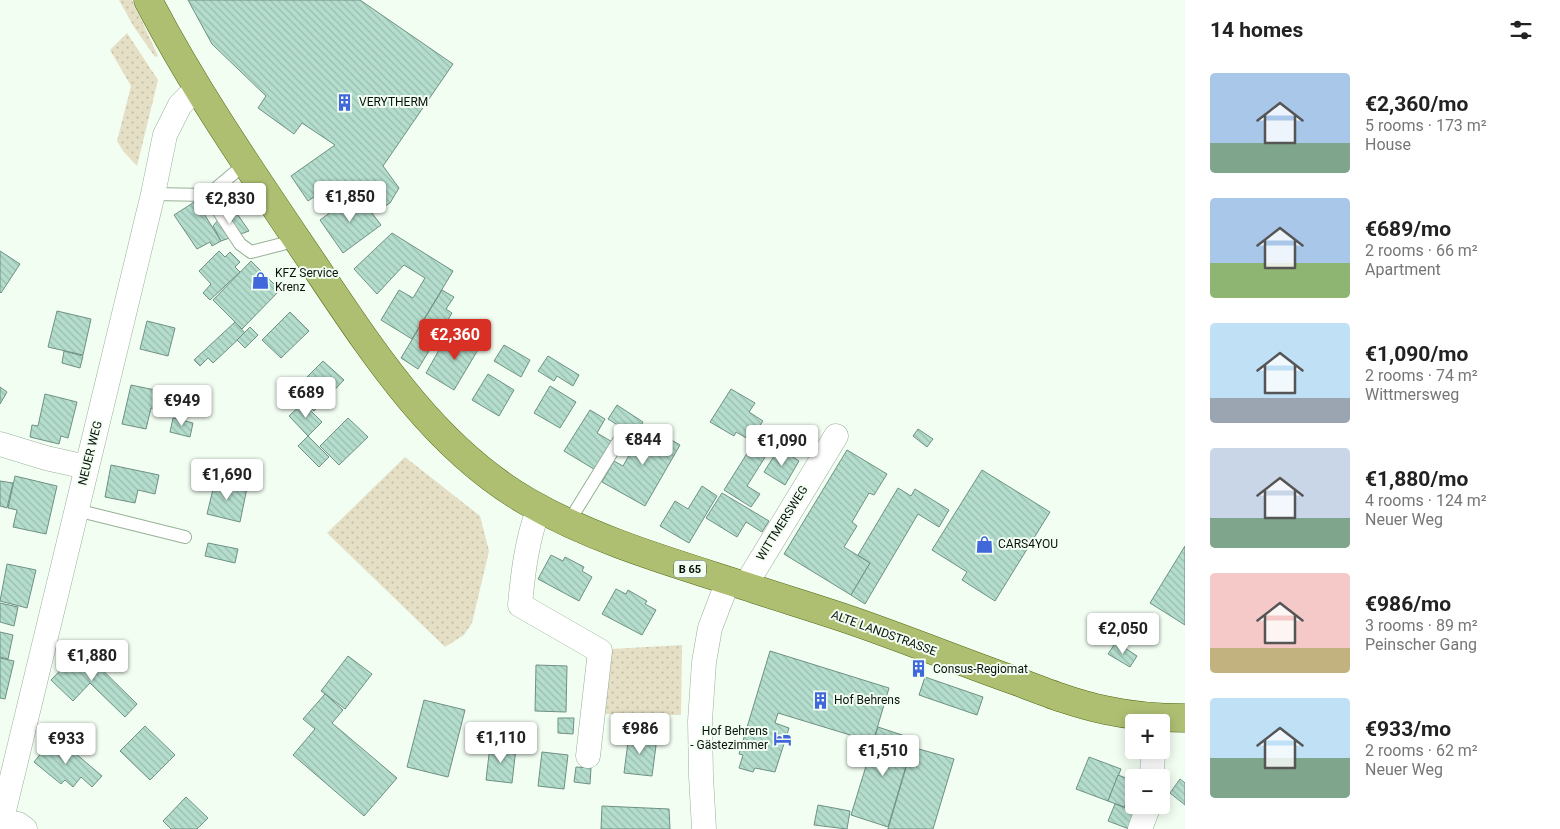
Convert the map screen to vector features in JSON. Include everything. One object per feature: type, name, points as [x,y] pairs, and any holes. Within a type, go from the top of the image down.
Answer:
[{"type":"main road","name":"B 65","points":[[148,0],[197,88],[246,162],[392,378],[425,417],[494,479],[539,508],[652,557],[736,583]]},
{"type":"main road","name":"ALTE LANDSTRASSE","points":[[736,583],[854,622],[1059,697],[1125,714]]},
{"type":"main road","name":"ALTE LANDSTRASSE","points":[[1170,719],[1185,718]]},
{"type":"street","name":"NEUER WEG","points":[[1,823],[165,135],[180,105],[197,88]]},
{"type":"street","name":"WITTMERSWEG","points":[[704,829],[700,721],[704,662],[710,628],[736,583],[836,436]]},
{"type":"street","points":[[0,444],[46,458],[86,467]]},
{"type":"street","points":[[539,508],[524,567],[520,605],[600,651],[588,756]]},
{"type":"street","points":[[1140,829],[1146,814]]},
{"type":"street","points":[[1,823],[18,824],[25,829]]},
{"type":"lane","points":[[152,194],[208,195],[246,162]]},
{"type":"lane","points":[[208,195],[240,244],[251,252],[298,240]]},
{"type":"lane","points":[[568,522],[620,439]]},
{"type":"lane","points":[[76,510],[185,537]]},
{"type":"shaded area","points":[[119,0],[132,0],[158,56],[155,57],[134,27]]},
{"type":"shaded area","points":[[127,33],[158,80],[137,166],[123,151],[117,141],[131,86],[110,50]]},
{"type":"shaded area","points":[[405,457],[480,516],[489,551],[472,623],[464,635],[445,647],[327,533]]},
{"type":"shaded area","points":[[682,645],[681,715],[602,714],[611,649]]},
{"type":"building","name":"VERYTHERM","points":[[188,0],[360,0],[453,64],[383,166],[399,188],[390,203],[382,208],[370,209],[357,192],[346,201],[333,184],[308,201],[291,176],[335,145],[302,123],[294,134],[258,108],[266,96],[212,44]]},
{"type":"building","points":[[357,193],[381,225],[343,253],[320,220]]},
{"type":"building","points":[[196,201],[221,241],[212,246],[210,242],[197,249],[174,215]]},
{"type":"building","points":[[231,205],[249,231],[221,241],[213,226]]},
{"type":"building","points":[[392,233],[453,271],[412,339],[381,320],[399,290],[413,298],[425,278],[404,265],[377,294],[354,269]]},
{"type":"building","points":[[0,251],[20,264],[1,293],[0,292]]},
{"type":"building","points":[[219,251],[225,257],[230,252],[240,262],[235,267],[240,272],[210,300],[203,293],[211,284],[199,271]]},
{"type":"building","points":[[251,261],[280,290],[242,329],[213,300]]},
{"type":"building","points":[[442,290],[454,297],[446,309],[452,313],[418,369],[401,358]]},
{"type":"building","points":[[57,311],[91,319],[83,355],[48,347]]},
{"type":"building","points":[[290,312],[309,331],[281,358],[262,340]]},
{"type":"building","points":[[147,321],[175,328],[168,356],[140,349]]},
{"type":"building","points":[[235,322],[245,333],[213,363],[208,358],[200,366],[194,360]]},
{"type":"building","points":[[250,327],[258,335],[245,348],[237,340]]},
{"type":"building","points":[[471,329],[485,338],[454,390],[426,373],[443,343],[457,352]]},
{"type":"building","points":[[504,345],[530,360],[521,377],[494,361]]},
{"type":"building","points":[[64,351],[83,356],[80,368],[62,363]]},
{"type":"building","points":[[548,356],[579,375],[573,386],[557,376],[554,381],[538,371]]},
{"type":"building","points":[[323,361],[344,380],[314,411],[293,391]]},
{"type":"building","points":[[488,374],[514,390],[499,416],[472,400]]},
{"type":"building","points":[[131,385],[155,390],[154,396],[169,400],[166,412],[151,408],[146,429],[122,424]]},
{"type":"building","points":[[550,386],[576,402],[560,428],[534,413]]},
{"type":"building","points":[[0,387],[7,392],[0,404]]},
{"type":"building","points":[[731,389],[755,403],[749,412],[763,421],[750,440],[736,432],[734,436],[710,422]]},
{"type":"building","points":[[45,394],[77,402],[68,438],[61,436],[59,444],[30,437],[32,425],[38,426]]},
{"type":"building","points":[[303,403],[322,422],[308,436],[289,416]]},
{"type":"building","points":[[617,405],[643,422],[635,436],[608,419]]},
{"type":"building","points":[[590,410],[605,419],[597,433],[614,443],[597,471],[564,451]]},
{"type":"building","points":[[173,418],[193,423],[190,437],[170,432]]},
{"type":"building","points":[[348,418],[368,437],[339,465],[320,446]]},
{"type":"building","points":[[646,425],[680,445],[645,506],[602,482],[614,461],[623,466]]},
{"type":"building","points":[[918,429],[933,439],[927,447],[913,436]]},
{"type":"building","points":[[308,436],[329,457],[319,467],[298,446]]},
{"type":"building","points":[[758,436],[772,446],[747,486],[760,494],[751,507],[724,490]]},
{"type":"building","points":[[779,448],[799,461],[785,485],[764,472]]},
{"type":"building","points":[[847,450],[887,474],[874,495],[869,493],[852,522],[857,526],[844,547],[870,563],[851,595],[784,554]]},
{"type":"building","points":[[111,465],[159,475],[155,494],[138,490],[135,503],[105,497]]},
{"type":"building","points":[[982,470],[1050,512],[995,601],[962,580],[967,572],[932,550]]},
{"type":"building","points":[[15,476],[57,486],[46,534],[13,527],[17,510],[8,508]]},
{"type":"building","points":[[0,481],[13,483],[7,508],[0,506]]},
{"type":"building","points":[[215,481],[247,488],[240,522],[207,514]]},
{"type":"building","points":[[702,486],[717,496],[689,543],[660,526],[675,501],[688,509]]},
{"type":"building","points":[[898,488],[911,496],[915,489],[949,510],[939,527],[918,514],[865,604],[851,595],[870,563],[858,555]]},
{"type":"building","points":[[722,493],[769,521],[762,532],[746,522],[737,537],[706,518]]},
{"type":"building","points":[[208,543],[238,549],[235,563],[205,556]]},
{"type":"building","points":[[1185,546],[1185,625],[1150,603]]},
{"type":"building","points":[[551,555],[563,561],[565,557],[584,567],[582,571],[592,577],[579,601],[538,579]]},
{"type":"building","points":[[7,564],[36,570],[27,608],[0,601]]},
{"type":"building","points":[[616,589],[626,594],[628,590],[647,601],[645,604],[656,610],[642,635],[602,614]]},
{"type":"building","points":[[0,603],[18,607],[14,626],[0,622]]},
{"type":"building","points":[[0,632],[13,635],[8,659],[0,657]]},
{"type":"building","points":[[1116,642],[1137,656],[1130,667],[1108,654]]},
{"type":"building","points":[[81,649],[137,704],[125,717],[90,683],[73,701],[51,680]]},
{"type":"building","name":"Hof Behrens","points":[[770,651],[889,688],[873,742],[778,713],[775,723],[789,728],[775,772],[755,768],[753,772],[739,768],[743,755],[739,754]]},
{"type":"building","points":[[348,656],[372,674],[345,709],[321,691]]},
{"type":"building","points":[[0,658],[14,661],[5,699],[0,698]]},
{"type":"building","points":[[536,665],[567,666],[566,712],[535,711]]},
{"type":"building","name":"Consus-Regiomat","points":[[915,665],[925,668],[923,674],[913,671]]},
{"type":"building","points":[[925,677],[983,697],[977,715],[919,695]]},
{"type":"building","points":[[325,694],[343,710],[332,723],[397,778],[364,816],[293,755],[315,729],[303,719]]},
{"type":"building","points":[[424,700],[465,710],[448,777],[407,767]]},
{"type":"building","points":[[558,718],[574,718],[573,734],[558,733]]},
{"type":"building","points":[[145,726],[175,755],[150,780],[120,751]]},
{"type":"building","points":[[878,727],[914,739],[888,827],[851,815]]},
{"type":"building","points":[[629,734],[657,738],[652,776],[624,773]]},
{"type":"building","points":[[55,736],[102,776],[92,787],[81,777],[73,787],[65,780],[61,784],[34,762]]},
{"type":"building","points":[[490,746],[516,748],[512,783],[486,780]]},
{"type":"building","points":[[912,747],[954,759],[933,829],[888,829]]},
{"type":"building","points":[[542,752],[568,755],[564,789],[538,786]]},
{"type":"building","points":[[1089,757],[1121,769],[1108,801],[1076,789]]},
{"type":"building","points":[[576,767],[591,768],[590,784],[574,782]]},
{"type":"building","points":[[1118,775],[1125,778],[1124,807],[1108,801]]},
{"type":"building","points":[[1180,779],[1185,783],[1185,805],[1170,793]]},
{"type":"building","points":[[186,797],[208,818],[197,829],[171,829],[163,821]]},
{"type":"building","points":[[1115,804],[1125,808],[1125,814],[1138,814],[1129,829],[1108,821]]},
{"type":"building","points":[[818,805],[850,811],[847,829],[814,825]]},
{"type":"building","points":[[602,806],[669,809],[670,829],[601,829]]},
{"type":"place","name":"VERYTHERM","points":[[345,102]]},
{"type":"place","name":"KFZ Service Krenz","points":[[261,280]]},
{"type":"place","name":"CARS4YOU","points":[[984,544]]},
{"type":"place","name":"Consus-Regiomat","points":[[919,669]]},
{"type":"place","name":"Hof Behrens","points":[[820,700]]},
{"type":"place","name":"Hof Behrens - Gästezimmer","points":[[782,738]]}]
